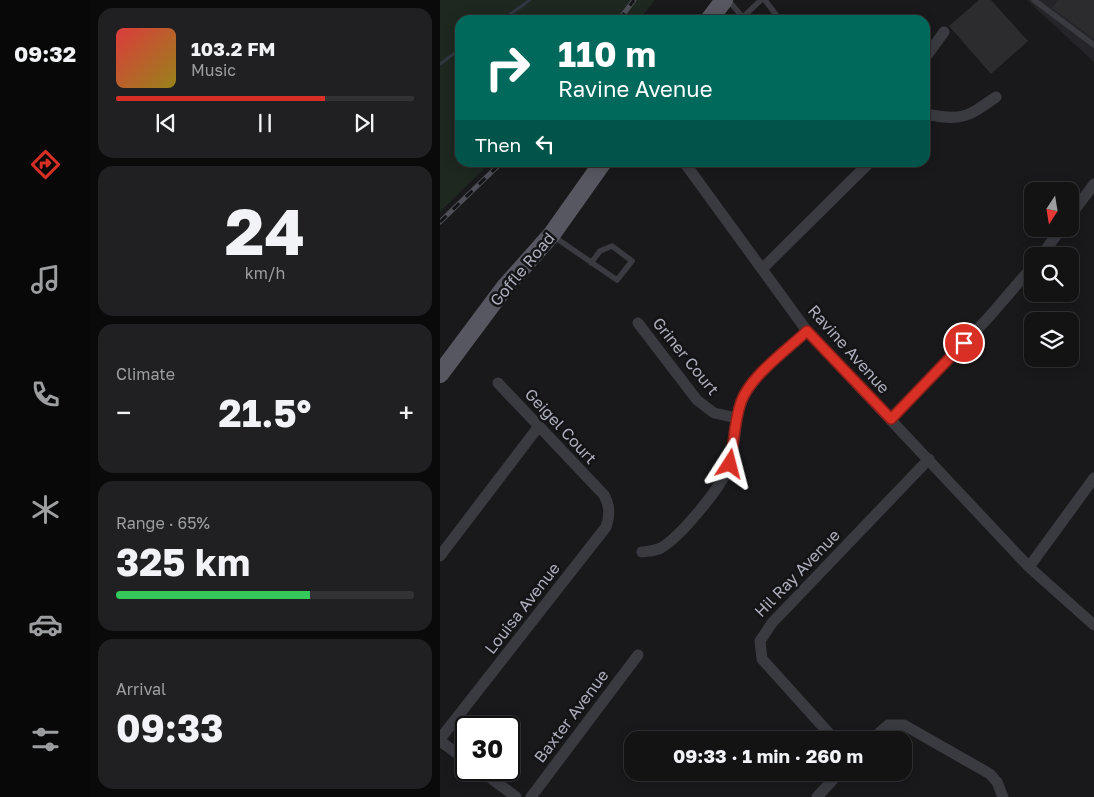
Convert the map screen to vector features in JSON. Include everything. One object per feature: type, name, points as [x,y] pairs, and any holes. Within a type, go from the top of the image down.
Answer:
[{"type":"main road","name":"Goffle Road","points":[[440,374],[505,287],[552,234],[599,167]]},
{"type":"street","points":[[930,51],[944,32]]},
{"type":"street","points":[[930,115],[948,118],[968,116],[996,97]]},
{"type":"street","name":"Ravine Avenue","points":[[688,167],[807,331],[1029,567],[1094,625]]},
{"type":"street","points":[[762,270],[865,167]]},
{"type":"street","points":[[1079,204],[1094,184]]},
{"type":"street","points":[[891,419],[988,318],[1024,276]]},
{"type":"street","name":"Griner Court","points":[[638,323],[696,400],[714,413],[737,418]]},
{"type":"street","points":[[642,552],[660,548],[674,537],[717,490],[730,464],[741,402],[755,380],[807,331]]},
{"type":"street","name":"Geigel Court","points":[[498,383],[600,491]]},
{"type":"street","points":[[440,556],[539,426]]},
{"type":"street","name":"Hil Ray Avenue","points":[[827,731],[762,659],[760,641],[772,623],[929,459]]},
{"type":"street","points":[[1029,567],[1094,478]]},
{"type":"street","name":"Louisa Avenue","points":[[440,740],[606,527],[610,511],[608,502],[600,491]]},
{"type":"street","name":"Baxter Avenue","points":[[531,797],[638,655]]},
{"type":"street","points":[[881,731],[888,725],[904,725],[990,774],[997,782],[1003,797]]},
{"type":"street","points":[[440,740],[455,752]]},
{"type":"street","points":[[495,781],[516,797]]},
{"type":"street","points":[[817,797],[832,781]]},
{"type":"lane","points":[[748,15],[761,0]]},
{"type":"lane","points":[[765,0],[776,15]]},
{"type":"lane","points":[[1034,0],[1094,45]]},
{"type":"lane","points":[[719,11],[732,15]]},
{"type":"lane","points":[[552,234],[591,263],[617,280],[632,261],[612,246],[600,251],[591,263]]},
{"type":"shaded area","points":[[440,0],[655,0],[643,15],[455,15],[455,167],[486,167],[440,212]]},
{"type":"shaded area","points":[[1027,0],[1094,0],[1094,62]]},
{"type":"building","points":[[979,0],[991,0],[1028,41],[991,74],[949,26]]},
{"type":"building","points":[[1058,0],[1094,0],[1094,39],[1052,8]]},
{"type":"waterway","points":[[509,15],[530,0]]},
{"type":"waterway","points":[[440,64],[455,53]]},
{"type":"railway","points":[[623,15],[634,0]]},
{"type":"railway","points":[[440,222],[497,167]]},
{"type":"route","points":[[730,464],[737,418],[746,391],[755,380],[807,331],[891,419],[964,343]]}]
